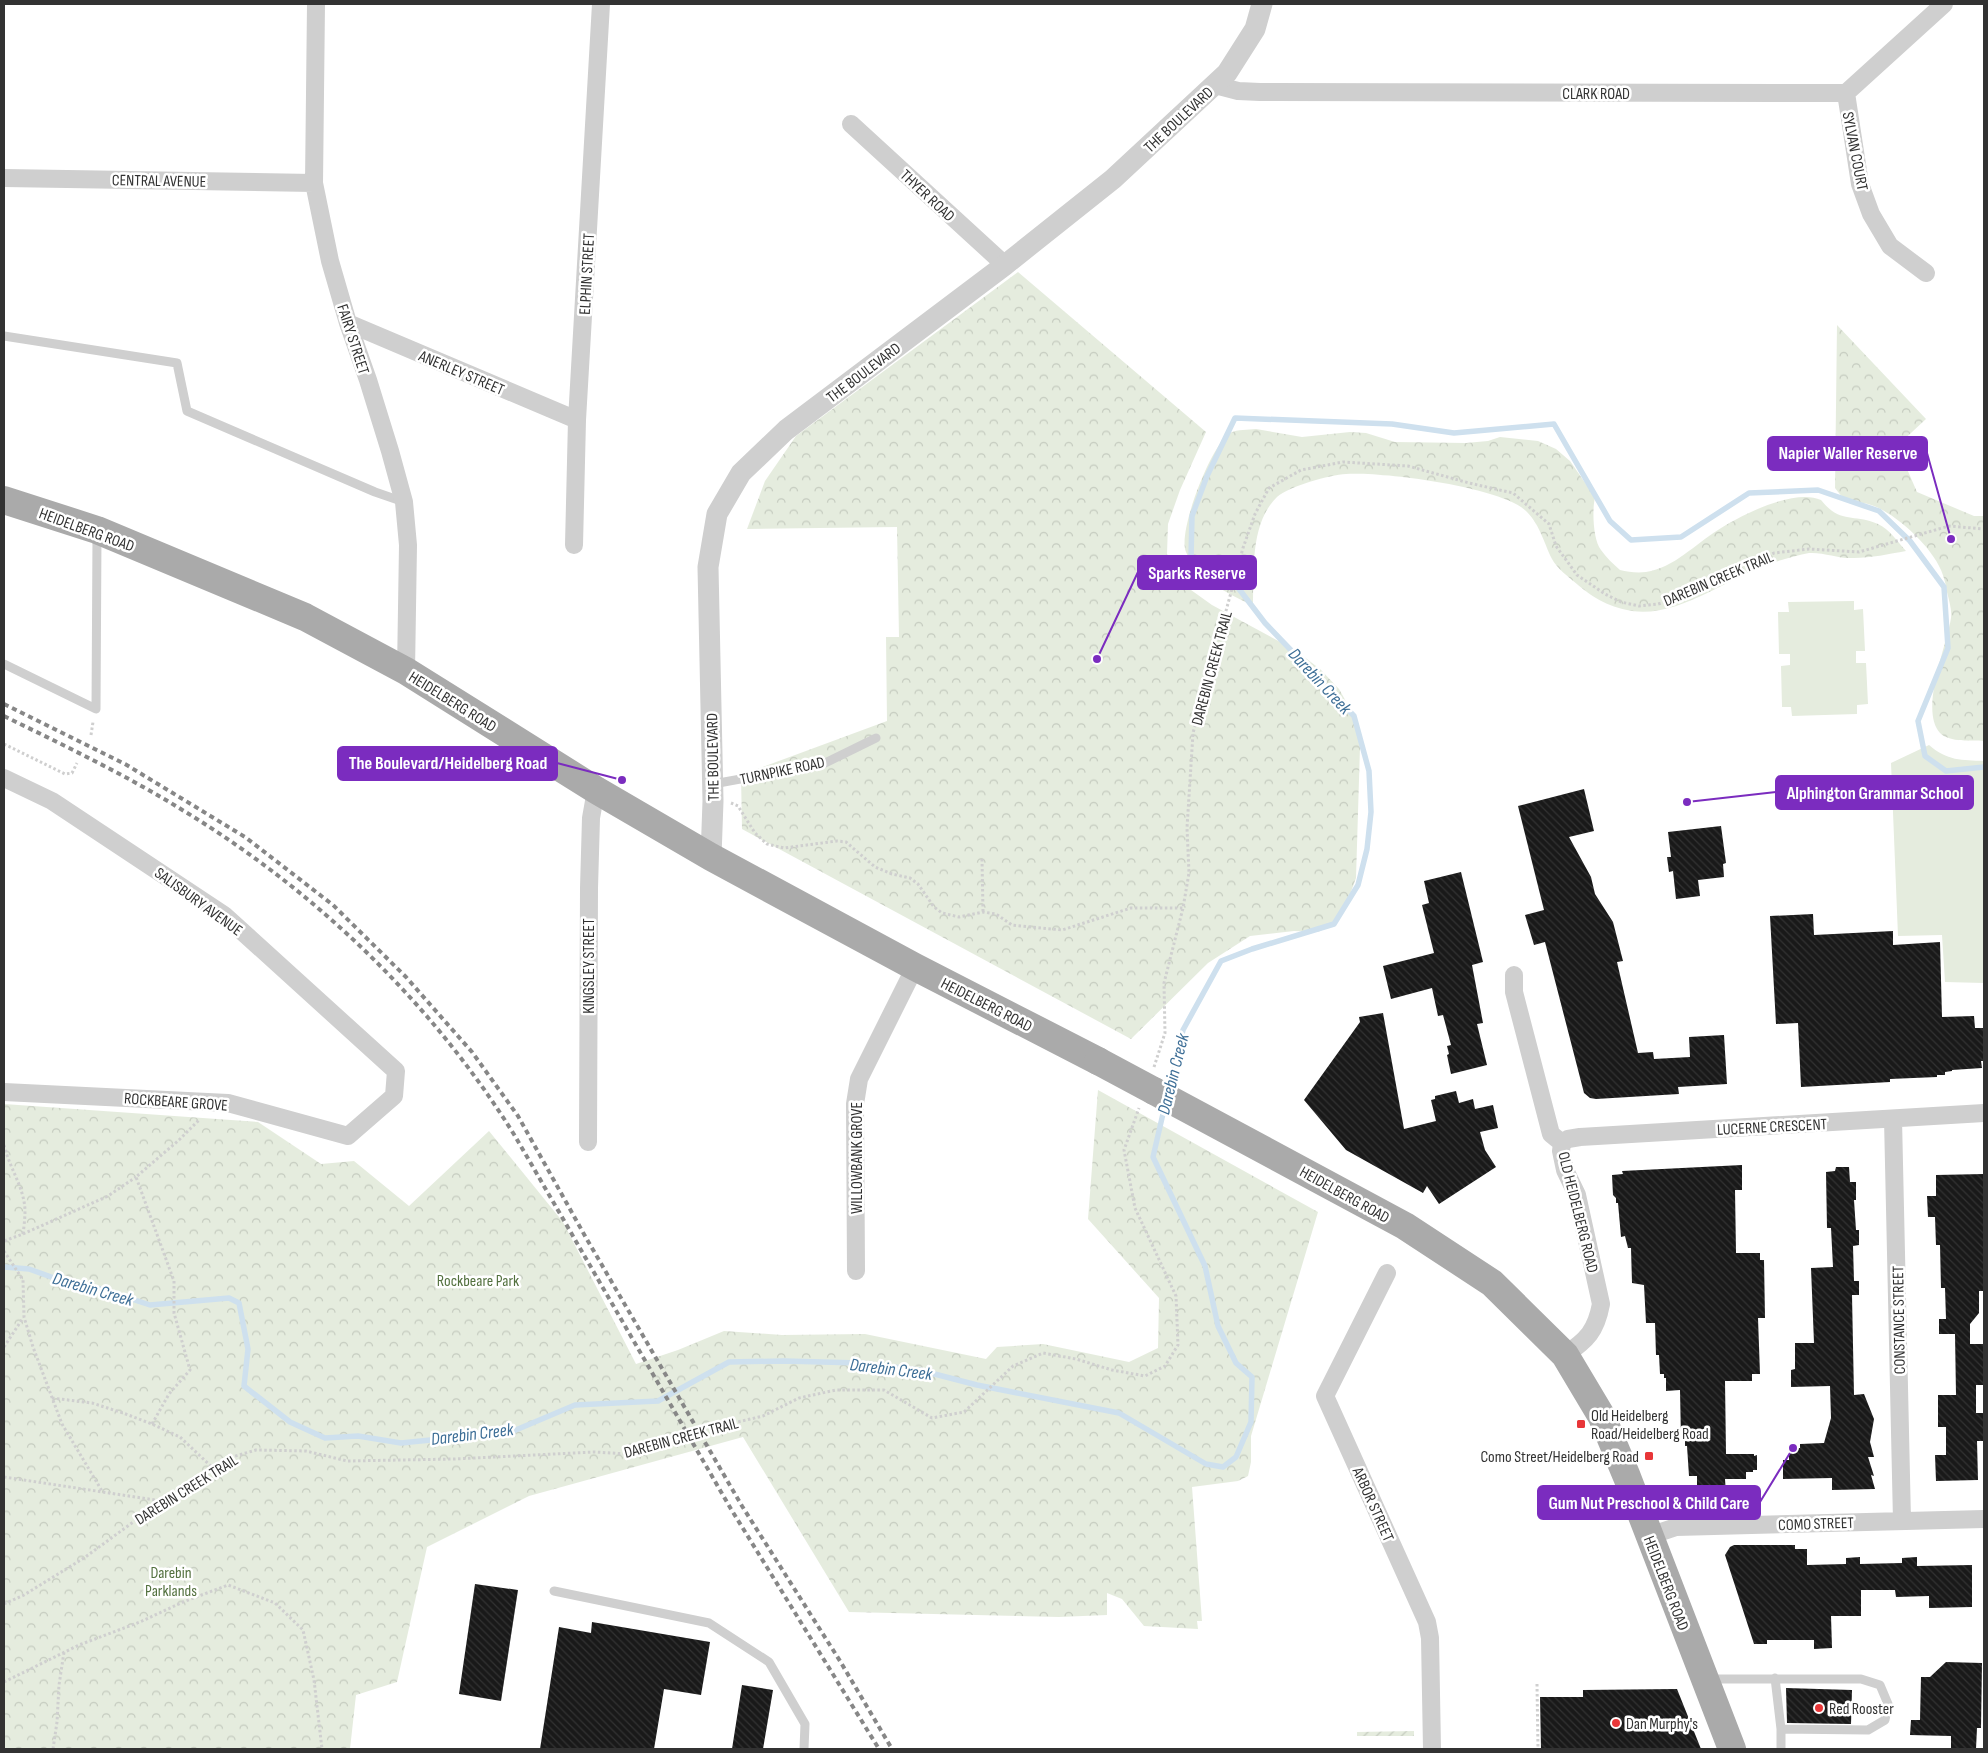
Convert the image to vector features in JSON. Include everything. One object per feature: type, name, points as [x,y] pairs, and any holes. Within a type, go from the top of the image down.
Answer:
[{"type":"main road","name":"HEIDELBERG ROAD","points":[[4,500],[97,530],[305,617],[406,671],[596,790],[711,858],[914,967],[1193,1111],[1405,1226],[1492,1282],[1565,1355],[1602,1417],[1732,1749]]},
{"type":"street","name":"FAIRY STREET","points":[[316,4],[314,183],[330,261],[404,502],[408,545],[406,671]]},
{"type":"street","name":"ELPHIN STREET","points":[[574,544],[577,420],[601,4]]},
{"type":"street","name":"THE BOULEVARD","points":[[711,858],[713,792],[708,567],[717,514],[741,473],[786,430],[1005,265],[1113,179],[1228,73],[1255,29],[1262,4]]},
{"type":"street","points":[[1846,93],[1944,4]]},
{"type":"street","name":"CLARK ROAD","points":[[1215,84],[1238,91],[1260,92],[1846,93]]},
{"type":"street","name":"SYLVAN COURT","points":[[1846,93],[1860,184],[1871,214],[1890,246],[1926,273]]},
{"type":"street","name":"THYER ROAD","points":[[851,124],[1005,265]]},
{"type":"street","name":"CENTRAL AVENUE","points":[[4,178],[314,183]]},
{"type":"street","name":"ANERLEY STREET","points":[[348,323],[577,420]]},
{"type":"street","name":"SALISBURY AVENUE","points":[[4,778],[52,801],[224,915],[396,1071]]},
{"type":"street","name":"KINGSLEY STREET","points":[[588,1142],[589,879],[591,818],[596,790]]},
{"type":"street","name":"WILLOWBANK GROVE","points":[[856,1271],[855,1104],[859,1079],[914,967]]},
{"type":"street","name":"OLD HEIDELBERG ROAD","points":[[1514,974],[1514,992],[1551,1134],[1562,1144],[1560,1151],[1565,1170],[1577,1195],[1601,1304],[1598,1320],[1584,1341],[1565,1355]]},
{"type":"street","name":"ROCKBEARE GROVE","points":[[4,1092],[228,1103],[348,1136],[394,1096],[396,1071]]},
{"type":"street","name":"LUCERNE CRESCENT","points":[[1562,1144],[1568,1139],[1580,1137],[1984,1113]]},
{"type":"street","name":"CONSTANCE STREET","points":[[1893,1118],[1902,1521]]},
{"type":"street","name":"ARBOR STREET","points":[[1387,1273],[1325,1396],[1427,1622],[1430,1638],[1432,1749]]},
{"type":"street","name":"COMO STREET","points":[[1649,1536],[1676,1526],[1984,1520]]},
{"type":"lane","points":[[4,336],[177,363],[187,411],[375,492],[404,502]]},
{"type":"lane","points":[[4,664],[96,709],[97,530]]},
{"type":"lane","name":"TURNPIKE ROAD","points":[[713,792],[823,764],[876,738]]},
{"type":"lane","points":[[554,1591],[709,1623],[769,1662],[805,1724],[804,1749]]},
{"type":"lane","points":[[1775,1678],[1781,1729],[1781,1749]]},
{"type":"lane","points":[[1704,1679],[1861,1679],[1880,1685],[1888,1704],[1885,1720],[1868,1730],[1781,1729]]},
{"type":"path","name":"DAREBIN CREEK TRAIL","points":[[1164,983],[1183,908],[1188,873],[1188,828],[1194,734],[1243,548],[1255,514],[1268,488],[1301,470],[1343,462],[1408,466],[1469,484],[1513,493],[1549,524],[1556,546],[1577,575],[1605,594],[1621,602],[1639,606],[1658,604],[1691,594],[1774,553],[1809,549],[1830,552],[1859,552],[1949,526],[1984,529]]},
{"type":"path","points":[[4,744],[65,774],[72,773],[77,763]]},
{"type":"path","points":[[713,792],[738,806],[755,833],[768,844],[784,848],[846,842],[875,867],[892,874],[910,878],[918,884],[934,907],[942,913],[959,917],[983,912],[996,914],[1012,925],[1062,930],[1132,908],[1183,908]]},
{"type":"path","points":[[982,859],[983,912]]},
{"type":"path","points":[[4,1241],[108,1196],[136,1177],[179,1140],[216,1102]]},
{"type":"path","points":[[4,1145],[6,1156],[20,1189],[25,1210],[23,1234]]},
{"type":"path","points":[[136,1177],[174,1281],[174,1312],[190,1370],[169,1394],[152,1424]]},
{"type":"path","name":"DAREBIN CREEK TRAIL","points":[[4,1604],[24,1595],[84,1558],[162,1501],[232,1457],[256,1450],[306,1451],[347,1461],[454,1460],[596,1452],[627,1454],[708,1429],[764,1416],[799,1398],[836,1390],[884,1390],[932,1418],[964,1412],[1013,1366],[1043,1353],[1145,1376],[1166,1366],[1178,1345],[1176,1296],[1136,1208],[1129,1179]]},
{"type":"path","points":[[4,1252],[22,1280],[24,1317],[32,1347],[62,1424],[102,1491]]},
{"type":"path","points":[[4,1347],[24,1317]]},
{"type":"path","points":[[52,1398],[92,1403],[152,1424],[180,1437],[214,1469]]},
{"type":"path","points":[[4,1476],[162,1501]]},
{"type":"path","points":[[4,1682],[64,1652],[228,1585],[275,1603],[303,1630],[314,1680],[322,1749]]},
{"type":"path","points":[[53,1749],[57,1722],[58,1685],[64,1652]]},
{"type":"path","points":[[1537,1684],[1538,1749]]},
{"type":"green space","points":[[1018,272],[1206,432],[1180,490],[1168,524],[1167,554],[1184,585],[1212,605],[1295,650],[1320,669],[1339,689],[1357,721],[1360,747],[1356,878],[1344,911],[1332,925],[1318,932],[1294,931],[1250,936],[1208,963],[1131,1039],[742,829],[741,775],[887,721],[886,637],[899,637],[897,527],[747,529],[765,481],[796,436]]},
{"type":"green space","points":[[1837,325],[1926,419],[1897,446],[1917,492],[1974,516],[1984,516],[1984,741],[1949,738],[1940,733],[1934,723],[1932,709],[1933,694],[1951,615],[1945,581],[1936,561],[1930,551],[1912,532],[1893,516],[1874,506],[1849,501],[1835,488]]},
{"type":"green space","points":[[1256,429],[1302,437],[1350,432],[1366,433],[1395,442],[1466,443],[1488,441],[1500,437],[1538,441],[1556,449],[1570,461],[1595,497],[1594,525],[1598,545],[1620,570],[1646,572],[1656,570],[1675,561],[1709,536],[1740,517],[1783,500],[1810,497],[1821,500],[1828,508],[1841,516],[1869,521],[1882,526],[1890,532],[1906,551],[1860,558],[1843,558],[1815,553],[1804,554],[1753,570],[1685,603],[1667,609],[1649,612],[1632,611],[1599,600],[1563,573],[1552,559],[1532,518],[1521,507],[1506,499],[1462,487],[1411,478],[1346,474],[1330,476],[1300,485],[1277,497],[1268,508],[1262,520],[1255,548],[1253,606],[1224,591],[1205,578],[1191,562],[1186,552],[1185,542],[1191,508],[1214,453],[1230,433]]},
{"type":"green space","points":[[1854,601],[1854,610],[1863,609],[1865,651],[1856,651],[1856,663],[1866,663],[1868,704],[1857,705],[1857,714],[1792,716],[1791,707],[1782,707],[1781,666],[1790,665],[1790,654],[1779,654],[1778,612],[1789,612],[1788,602]]},
{"type":"green space","points":[[1929,745],[1949,757],[1962,760],[1984,761],[1984,983],[1945,982],[1942,935],[1898,936],[1891,763]]},
{"type":"green space","points":[[1098,1090],[1318,1212],[1251,1436],[1251,1462],[1248,1476],[1238,1481],[1192,1487],[1202,1621],[1197,1621],[1198,1629],[1144,1626],[1122,1599],[1107,1593],[1107,1615],[1059,1617],[849,1612],[743,1437],[529,1496],[427,1547],[397,1682],[356,1695],[350,1749],[4,1749],[4,1104],[258,1122],[321,1164],[354,1161],[409,1206],[489,1131],[563,1222],[636,1364],[678,1350],[724,1331],[782,1335],[865,1334],[986,1359],[997,1347],[1043,1344],[1129,1362],[1158,1348],[1159,1298],[1088,1219]]},
{"type":"green space","points":[[1414,1731],[1414,1736],[1357,1736],[1357,1732]]},
{"type":"building","points":[[1584,789],[1594,831],[1569,837],[1591,877],[1595,894],[1613,922],[1623,961],[1617,962],[1638,1053],[1653,1052],[1654,1059],[1690,1057],[1689,1037],[1724,1035],[1727,1084],[1678,1087],[1679,1094],[1596,1099],[1590,1098],[1584,1093],[1545,942],[1534,945],[1525,915],[1544,910],[1518,806]]},
{"type":"building","points":[[1721,826],[1726,863],[1723,864],[1724,877],[1698,880],[1700,896],[1676,899],[1673,871],[1669,872],[1667,857],[1671,857],[1668,832]]},
{"type":"building","points":[[1461,872],[1483,962],[1472,965],[1483,1023],[1477,1024],[1487,1065],[1451,1074],[1447,1046],[1451,1045],[1443,1015],[1438,1016],[1432,988],[1391,999],[1383,966],[1434,953],[1422,905],[1429,903],[1424,881]]},
{"type":"building","points":[[1813,914],[1814,935],[1893,931],[1893,945],[1940,942],[1942,1017],[1974,1016],[1975,1028],[1984,1028],[1984,1061],[1981,1061],[1982,1068],[1952,1070],[1945,1072],[1945,1075],[1937,1075],[1937,1077],[1890,1079],[1890,1082],[1801,1087],[1798,1023],[1776,1024],[1770,916]]},
{"type":"building","points":[[1383,1013],[1404,1129],[1436,1121],[1431,1100],[1435,1099],[1435,1096],[1456,1091],[1459,1103],[1473,1099],[1475,1109],[1493,1105],[1498,1128],[1480,1132],[1485,1150],[1496,1167],[1439,1204],[1427,1186],[1423,1193],[1346,1150],[1304,1100],[1360,1022],[1359,1017]]},
{"type":"building","points":[[1742,1165],[1742,1190],[1735,1190],[1736,1253],[1760,1253],[1760,1260],[1764,1260],[1765,1318],[1758,1318],[1760,1374],[1752,1374],[1752,1381],[1725,1381],[1726,1454],[1757,1455],[1757,1470],[1746,1472],[1746,1479],[1725,1479],[1726,1494],[1710,1494],[1710,1485],[1697,1485],[1697,1476],[1689,1476],[1687,1446],[1685,1446],[1685,1440],[1681,1440],[1680,1390],[1666,1391],[1666,1378],[1664,1378],[1664,1374],[1660,1374],[1659,1355],[1656,1355],[1655,1323],[1646,1323],[1644,1285],[1632,1283],[1631,1248],[1628,1248],[1625,1236],[1621,1237],[1618,1203],[1616,1203],[1616,1198],[1613,1195],[1612,1175],[1623,1174],[1622,1171]]},
{"type":"building","points":[[1836,1167],[1849,1167],[1850,1182],[1856,1182],[1856,1200],[1854,1200],[1856,1230],[1859,1230],[1859,1245],[1853,1246],[1854,1281],[1859,1281],[1859,1295],[1852,1295],[1854,1395],[1864,1394],[1874,1419],[1870,1442],[1874,1457],[1868,1457],[1874,1476],[1871,1475],[1875,1489],[1832,1490],[1832,1478],[1783,1479],[1783,1460],[1789,1460],[1789,1448],[1800,1448],[1800,1444],[1824,1443],[1831,1418],[1830,1386],[1791,1387],[1791,1370],[1795,1369],[1795,1343],[1814,1343],[1811,1268],[1833,1267],[1831,1228],[1827,1228],[1826,1172],[1835,1171]]},
{"type":"building","points":[[1984,1174],[1984,1291],[1979,1291],[1979,1313],[1970,1324],[1970,1344],[1984,1344],[1984,1385],[1976,1385],[1976,1413],[1984,1413],[1984,1441],[1977,1441],[1978,1480],[1936,1481],[1935,1455],[1946,1455],[1946,1427],[1938,1427],[1938,1395],[1956,1395],[1955,1334],[1939,1334],[1939,1319],[1946,1319],[1945,1288],[1941,1288],[1940,1245],[1936,1245],[1935,1217],[1928,1217],[1927,1196],[1936,1196],[1936,1175]]},
{"type":"building","points":[[1734,1545],[1795,1545],[1795,1549],[1807,1549],[1807,1565],[1846,1564],[1846,1558],[1860,1557],[1860,1564],[1902,1563],[1902,1558],[1917,1557],[1917,1566],[1972,1565],[1972,1607],[1929,1608],[1929,1596],[1896,1597],[1895,1590],[1861,1590],[1861,1616],[1831,1616],[1832,1648],[1814,1649],[1814,1640],[1767,1640],[1767,1644],[1754,1644],[1725,1555],[1730,1547]]},
{"type":"building","points":[[475,1584],[518,1590],[501,1701],[459,1694]]},
{"type":"building","points":[[592,1622],[710,1642],[701,1695],[664,1689],[654,1749],[540,1749],[559,1627],[591,1633]]},
{"type":"building","points":[[1946,1662],[1982,1663],[1981,1728],[1977,1728],[1976,1749],[1951,1749],[1951,1736],[1910,1735],[1911,1720],[1920,1720],[1921,1677],[1930,1677]]},
{"type":"building","points":[[742,1685],[773,1690],[763,1749],[732,1749]]},
{"type":"building","name":"Red Rooster","points":[[1786,1688],[1852,1690],[1851,1724],[1787,1723]]},
{"type":"building","name":"Dan Murphy's","points":[[1677,1689],[1701,1749],[1541,1749],[1540,1697],[1583,1697],[1583,1690]]},
{"type":"waterway","name":"Darebin Creek","points":[[1169,1091],[1183,1030],[1221,961],[1252,949],[1334,924],[1358,885],[1367,849],[1371,812],[1369,771],[1354,716],[1265,623],[1223,568],[1191,558],[1192,516],[1207,476],[1235,418],[1392,424],[1454,433],[1554,424],[1610,521],[1631,540],[1681,537],[1749,493],[1818,490],[1879,511],[1910,541],[1944,587],[1948,648],[1918,721],[1925,756],[1946,771],[1984,767]]},
{"type":"waterway","name":"Darebin Creek","points":[[4,1267],[29,1269],[76,1286],[101,1289],[150,1305],[229,1298],[239,1303],[248,1349],[244,1386],[290,1422],[325,1438],[358,1436],[401,1443],[511,1432],[575,1405],[658,1401],[729,1362],[860,1363],[919,1370],[977,1385],[1119,1413],[1206,1464],[1223,1467],[1236,1457],[1251,1422],[1252,1377],[1236,1363],[1218,1326],[1205,1266],[1153,1157],[1165,1105]]},
{"type":"railway","points":[[4,704],[125,764],[245,837],[333,905],[406,977],[472,1052],[518,1116],[585,1236],[742,1506],[840,1661],[892,1749]]},
{"type":"railway","points":[[4,716],[140,785],[233,843],[280,877],[369,954],[447,1041],[483,1087],[515,1136],[731,1509],[879,1749]]},
{"type":"place","name":"Napier Waller Reserve","points":[[1951,539]]},
{"type":"place","name":"Sparks Reserve","points":[[1097,659]]},
{"type":"place","name":"The Boulevard/Heidelberg Road","points":[[622,780]]},
{"type":"place","name":"Alphington Grammar School","points":[[1687,802]]},
{"type":"place","name":"Old Heidelberg Road/Heidelberg Road","points":[[1581,1424]]},
{"type":"place","name":"Gum Nut Preschool & Child Care","points":[[1793,1448]]},
{"type":"place","name":"Como Street/Heidelberg Road","points":[[1649,1456]]},
{"type":"place","name":"Red Rooster","points":[[1819,1708]]},
{"type":"place","name":"Dan Murphy's","points":[[1616,1723]]},
{"type":"park label","name":"Rockbeare Park","points":[[478,1280]]},
{"type":"park label","name":"Darebin Parklands","points":[[171,1581]]}]
